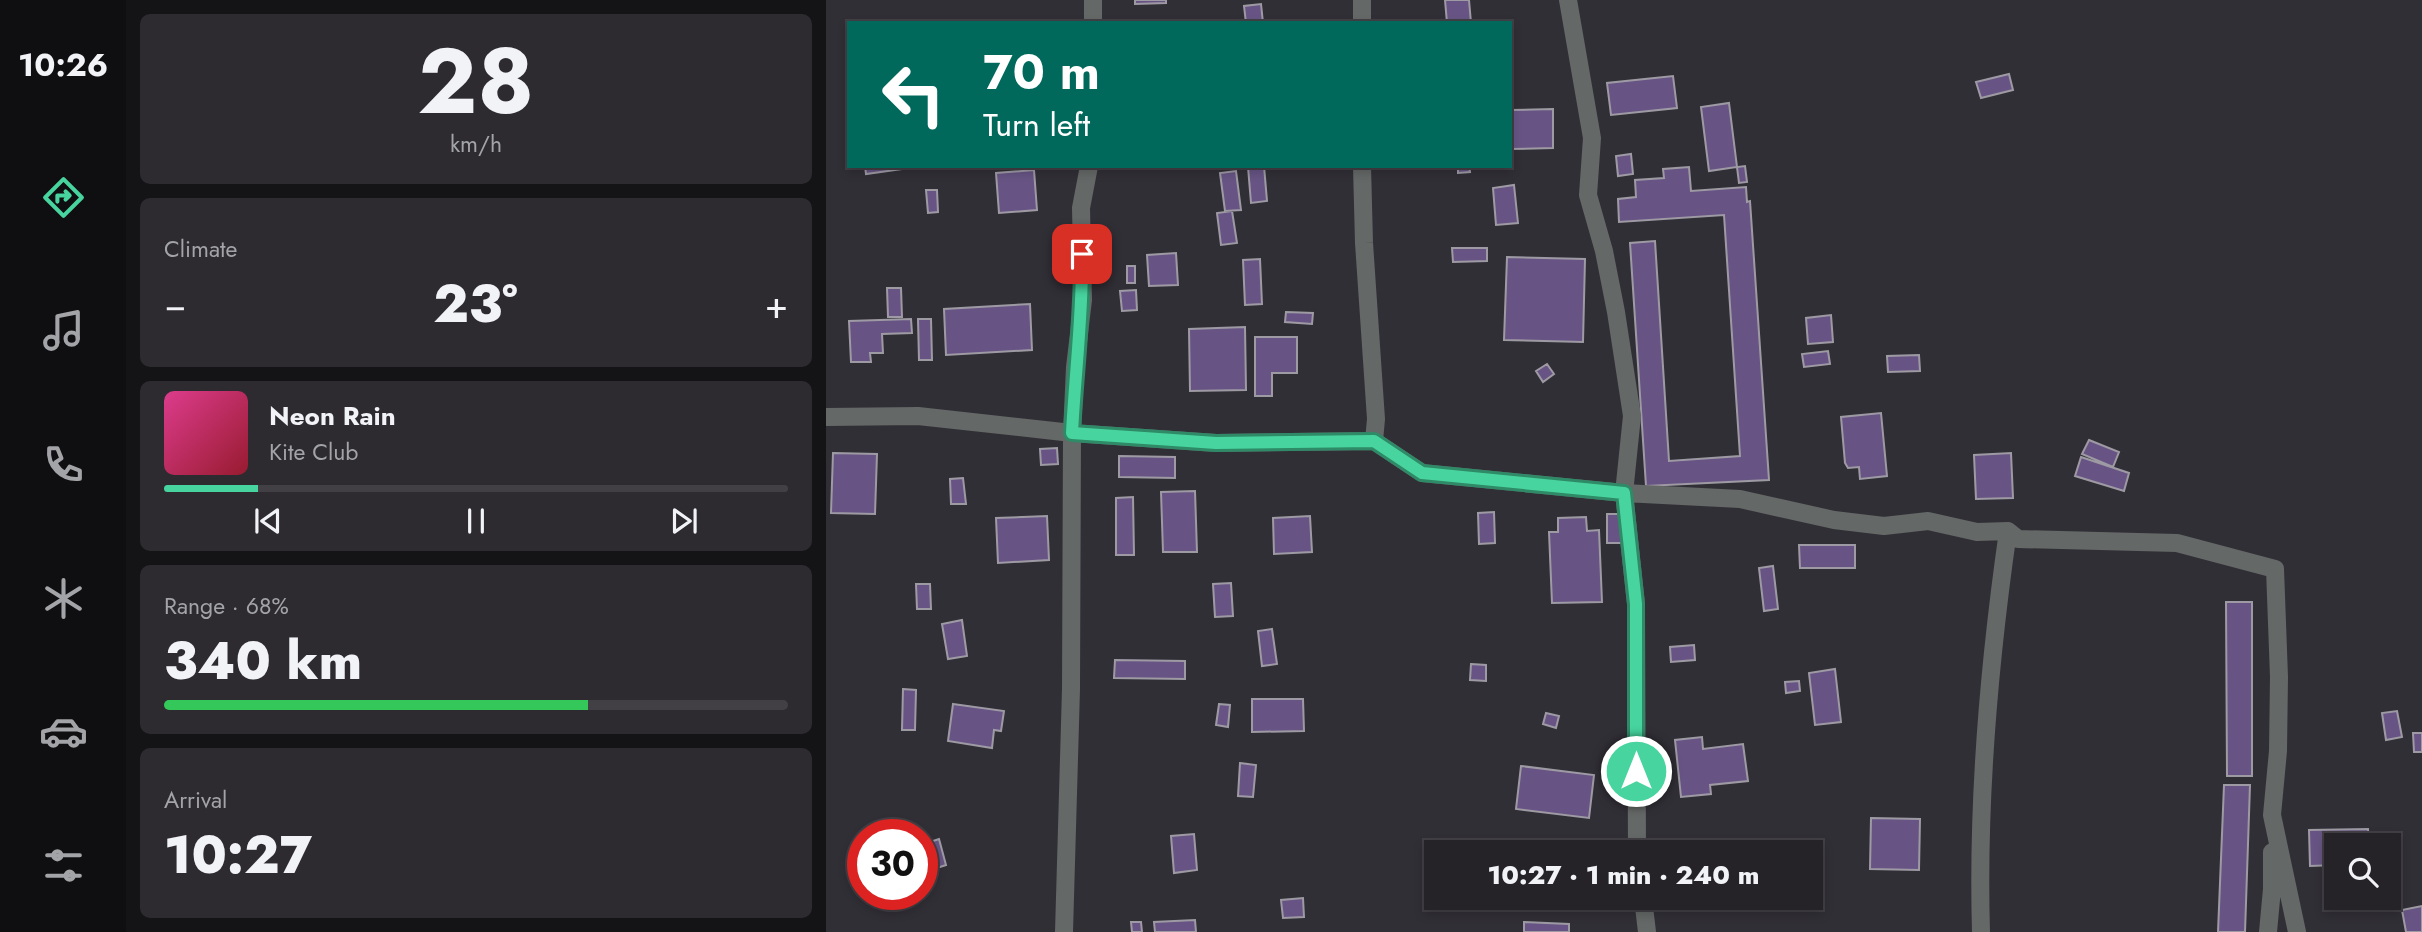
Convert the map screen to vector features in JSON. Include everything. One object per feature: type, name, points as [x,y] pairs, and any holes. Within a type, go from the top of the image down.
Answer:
[{"type":"street","points":[[1093,0],[1093,21]]},
{"type":"street","points":[[1362,0],[1362,21]]},
{"type":"street","points":[[1568,0],[1592,138],[1588,195],[1604,251],[1632,416],[1624,493],[1636,604],[1637,840]]},
{"type":"street","points":[[1064,932],[1070,702],[1072,433],[1075,367],[1083,300],[1081,208],[1089,168]]},
{"type":"street","points":[[1362,168],[1364,243],[1376,419],[1374,441]]},
{"type":"street","points":[[826,417],[918,416],[1072,433],[1216,443],[1374,441],[1422,473],[1624,493],[1740,499],[1834,520],[1884,526],[1928,520],[1977,532],[2008,531],[2018,539],[2177,543],[2275,569],[2279,677],[2278,751],[2272,815],[2272,889],[2268,932]]},
{"type":"street","points":[[1981,932],[1982,795],[1987,710],[2008,531]]},
{"type":"street","points":[[2272,815],[2297,932]]},
{"type":"street","points":[[1644,910],[1647,932]]},
{"type":"building","points":[[1135,0],[1166,0],[1166,3],[1135,4]]},
{"type":"building","points":[[1445,0],[1469,0],[1471,21],[1447,21]]},
{"type":"building","points":[[1261,4],[1263,21],[1246,21],[1244,6]]},
{"type":"building","points":[[2009,74],[2013,90],[1981,98],[1976,82]]},
{"type":"building","points":[[1673,76],[1677,108],[1611,115],[1607,83]]},
{"type":"building","points":[[1729,103],[1737,167],[1709,171],[1701,107]]},
{"type":"building","points":[[1553,109],[1553,148],[1512,149],[1512,110]]},
{"type":"building","points":[[1631,154],[1633,174],[1618,176],[1616,156]]},
{"type":"building","points":[[1745,166],[1747,182],[1739,183],[1737,167]]},
{"type":"building","points":[[1689,167],[1691,191],[1746,187],[1747,202],[1750,201],[1769,480],[1646,486],[1630,243],[1655,241],[1669,461],[1740,456],[1724,215],[1619,222],[1618,199],[1636,197],[1635,180],[1664,178],[1663,169]]},
{"type":"building","points":[[865,168],[903,168],[903,169],[866,174]]},
{"type":"building","points":[[1248,168],[1264,168],[1267,201],[1251,203]]},
{"type":"building","points":[[1458,168],[1469,168],[1470,172],[1458,173]]},
{"type":"building","points":[[1034,170],[1037,210],[999,213],[996,173]]},
{"type":"building","points":[[1236,171],[1241,210],[1225,211],[1220,173]]},
{"type":"building","points":[[1514,185],[1518,223],[1496,225],[1493,188]]},
{"type":"building","points":[[926,190],[937,190],[938,212],[928,213]]},
{"type":"building","points":[[1232,211],[1237,243],[1221,245],[1217,213]]},
{"type":"building","points":[[1452,248],[1487,248],[1487,261],[1453,262]]},
{"type":"building","points":[[1176,253],[1178,285],[1149,286],[1147,255]]},
{"type":"building","points":[[1507,257],[1585,259],[1583,342],[1504,340]]},
{"type":"building","points":[[1260,259],[1262,304],[1245,305],[1243,260]]},
{"type":"building","points":[[1127,266],[1135,266],[1135,283],[1127,283]]},
{"type":"building","points":[[887,288],[901,288],[902,317],[888,317]]},
{"type":"building","points":[[1136,290],[1137,310],[1122,311],[1120,291]]},
{"type":"building","points":[[1030,304],[1032,350],[946,355],[944,309]]},
{"type":"building","points":[[1286,312],[1313,313],[1312,324],[1285,322]]},
{"type":"building","points":[[1831,315],[1833,342],[1808,344],[1806,318]]},
{"type":"building","points":[[911,319],[912,333],[882,334],[883,353],[870,353],[871,362],[851,362],[849,321]]},
{"type":"building","points":[[918,319],[931,319],[932,360],[919,360]]},
{"type":"building","points":[[1245,327],[1246,390],[1190,391],[1189,329]]},
{"type":"building","points":[[1255,337],[1297,337],[1297,373],[1272,373],[1272,396],[1255,396]]},
{"type":"building","points":[[1828,351],[1830,364],[1804,367],[1802,354]]},
{"type":"building","points":[[1919,355],[1920,371],[1888,372],[1887,356]]},
{"type":"building","points":[[1547,364],[1554,374],[1543,382],[1536,371]]},
{"type":"building","points":[[1881,413],[1887,476],[1860,479],[1859,467],[1848,468],[1845,463],[1841,417]]},
{"type":"building","points":[[2089,440],[2119,452],[2113,467],[2082,454]]},
{"type":"building","points":[[1057,448],[1058,464],[1041,465],[1040,449]]},
{"type":"building","points":[[833,453],[877,454],[875,514],[831,513]]},
{"type":"building","points":[[2011,453],[2013,498],[1976,499],[1974,455]]},
{"type":"building","points":[[1119,456],[1175,457],[1175,478],[1119,477]]},
{"type":"building","points":[[2081,457],[2129,473],[2124,491],[2075,476]]},
{"type":"building","points":[[963,478],[966,504],[951,504],[950,479]]},
{"type":"building","points":[[1195,491],[1197,552],[1163,552],[1161,492]]},
{"type":"building","points":[[1133,497],[1134,555],[1116,555],[1116,498]]},
{"type":"building","points":[[1494,512],[1495,543],[1479,544],[1478,513]]},
{"type":"building","points":[[1607,514],[1625,514],[1626,543],[1607,543]]},
{"type":"building","points":[[1047,516],[1049,560],[998,563],[996,518]]},
{"type":"building","points":[[1310,516],[1312,552],[1274,554],[1273,518]]},
{"type":"building","points":[[1586,517],[1587,531],[1599,530],[1602,602],[1552,603],[1549,532],[1558,532],[1558,518]]},
{"type":"building","points":[[1799,545],[1855,545],[1855,568],[1800,568]]},
{"type":"building","points":[[1773,566],[1778,609],[1764,611],[1759,568]]},
{"type":"building","points":[[1231,583],[1233,616],[1215,617],[1213,584]]},
{"type":"building","points":[[916,584],[930,584],[931,609],[917,609]]},
{"type":"building","points":[[2226,602],[2252,602],[2252,776],[2227,776]]},
{"type":"building","points":[[962,620],[967,656],[948,659],[942,624]]},
{"type":"building","points":[[1272,629],[1277,664],[1262,666],[1258,631]]},
{"type":"building","points":[[1694,645],[1695,660],[1671,662],[1670,647]]},
{"type":"building","points":[[1115,660],[1185,661],[1185,679],[1114,678]]},
{"type":"building","points":[[1471,664],[1486,665],[1486,681],[1470,680]]},
{"type":"building","points":[[1835,669],[1841,722],[1815,725],[1809,673]]},
{"type":"building","points":[[1799,681],[1800,691],[1786,693],[1785,682]]},
{"type":"building","points":[[903,689],[916,690],[915,730],[902,730]]},
{"type":"building","points":[[1252,699],[1303,699],[1304,731],[1252,732]]},
{"type":"building","points":[[953,704],[1004,711],[1001,731],[994,730],[992,748],[948,741]]},
{"type":"building","points":[[1219,704],[1230,705],[1228,727],[1216,725]]},
{"type":"building","points":[[2397,711],[2402,737],[2386,740],[2382,713]]},
{"type":"building","points":[[1546,713],[1559,716],[1556,728],[1543,724]]},
{"type":"building","points":[[2413,733],[2422,733],[2422,752],[2414,752]]},
{"type":"building","points":[[1702,737],[1703,749],[1743,744],[1748,781],[1710,785],[1711,794],[1681,797],[1675,740]]},
{"type":"building","points":[[1240,763],[1256,765],[1253,797],[1238,796]]},
{"type":"building","points":[[1521,766],[1594,775],[1589,818],[1516,809]]},
{"type":"building","points":[[2224,785],[2250,785],[2245,932],[2218,932]]},
{"type":"building","points":[[1871,818],[1920,819],[1919,870],[1870,869]]},
{"type":"building","points":[[2368,829],[2368,833],[2324,833],[2324,865],[2310,866],[2309,830]]},
{"type":"building","points":[[1194,834],[1197,870],[1174,873],[1171,836]]},
{"type":"building","points":[[938,839],[946,865],[938,868]]},
{"type":"building","points":[[1303,898],[1304,917],[1283,918],[1281,900]]},
{"type":"building","points":[[2422,906],[2422,932],[2406,932],[2402,910]]},
{"type":"building","points":[[1195,920],[1196,932],[1155,932],[1154,922]]},
{"type":"building","points":[[1131,922],[1141,922],[1142,932],[1132,932]]},
{"type":"building","points":[[1524,922],[1569,924],[1569,932],[1524,932]]},
{"type":"route","points":[[1082,254],[1083,300],[1075,367],[1072,433],[1216,443],[1374,441],[1422,473],[1624,493],[1636,604],[1636,771]]}]
